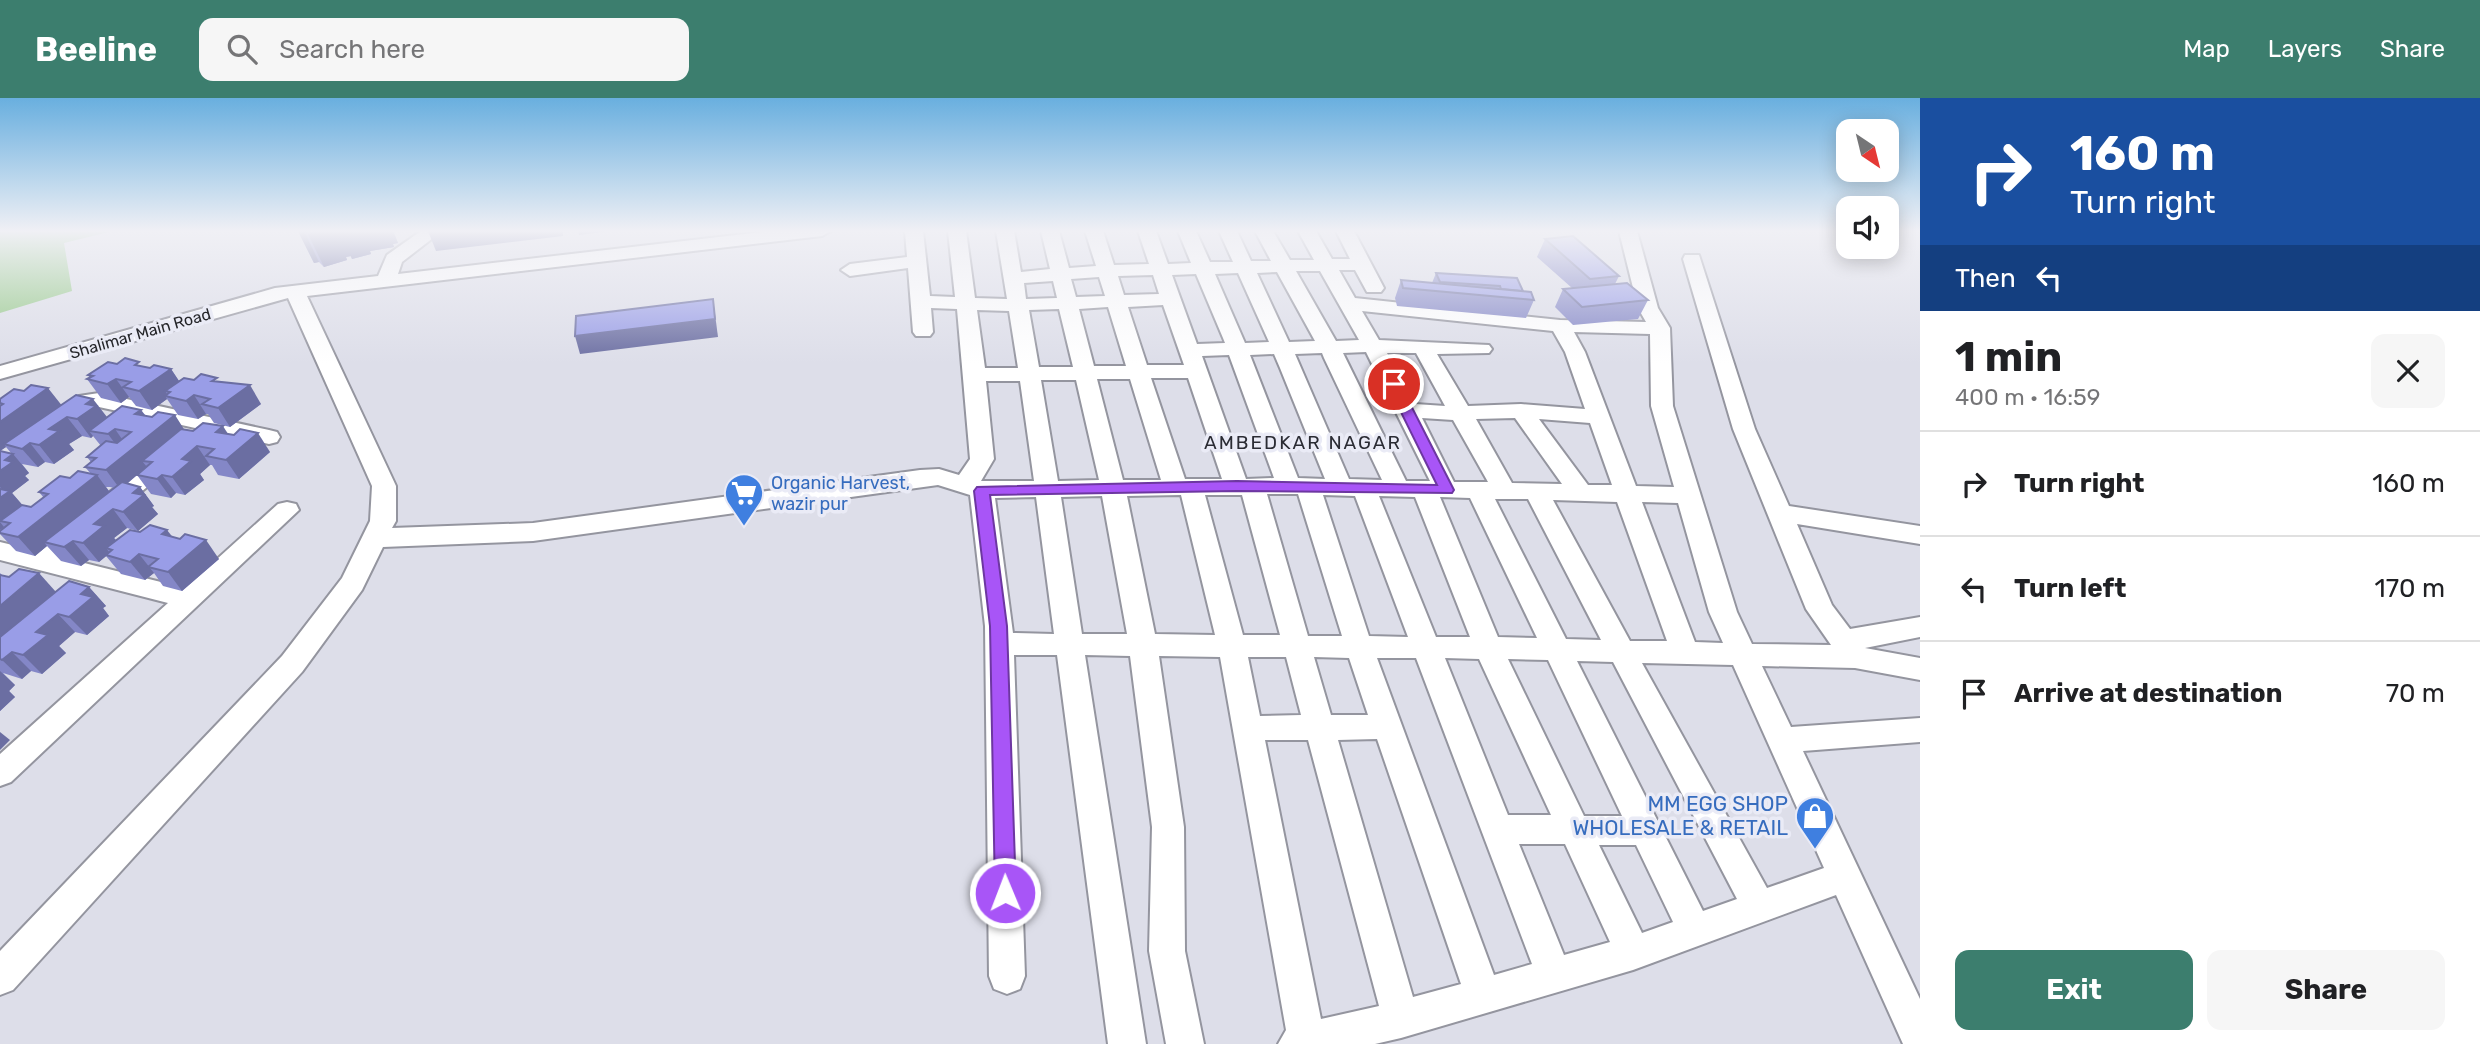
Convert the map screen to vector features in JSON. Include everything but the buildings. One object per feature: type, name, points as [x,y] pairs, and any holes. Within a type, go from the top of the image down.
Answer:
[{"type":"street","points":[[386,281],[388,275]]},
{"type":"street","name":"Shalimar Main Road","points":[[0,373],[143,342],[275,295],[436,275]]},
{"type":"street","points":[[918,275],[923,332]]},
{"type":"street","points":[[963,275],[982,458],[973,487],[999,645],[1007,976]]},
{"type":"street","points":[[1012,275],[1048,489],[1127,1044]]},
{"type":"street","points":[[920,302],[966,302],[1015,291],[1058,275]]},
{"type":"street","points":[[1061,275],[1113,488],[1143,645],[1168,827],[1167,951],[1185,1044]]},
{"type":"street","points":[[1107,275],[1139,372],[1183,487],[1232,646],[1302,1043],[1401,1019],[1633,953],[1845,876]]},
{"type":"street","points":[[1163,275],[1196,371],[1244,486],[1296,646],[1401,1019]]},
{"type":"street","points":[[1205,275],[1299,486],[1483,996]]},
{"type":"street","points":[[1248,275],[1352,488],[1424,647],[1554,975]]},
{"type":"street","points":[[1287,275],[1328,347],[1423,489]]},
{"type":"street","points":[[1331,275],[1407,411],[1423,489],[1488,648],[1633,953]]},
{"type":"street","points":[[1368,275],[1374,288]]},
{"type":"street","points":[[1639,275],[1648,308],[1660,328],[1662,405],[1723,612],[1920,1040]]},
{"type":"street","points":[[1697,275],[1744,429],[1820,609],[1849,649],[1920,669]]},
{"type":"street","points":[[1015,291],[1068,303],[1171,299]]},
{"type":"street","points":[[0,977],[292,664],[353,583],[383,521],[384,486],[295,292]]},
{"type":"street","points":[[1347,303],[1560,326],[1660,328]]},
{"type":"street","points":[[1560,326],[1575,352],[1685,653]]},
{"type":"street","points":[[1189,350],[1372,346],[1482,349]]},
{"type":"street","points":[[1423,347],[1461,413],[1557,649],[1695,930]]},
{"type":"street","points":[[975,376],[1196,371]]},
{"type":"street","points":[[46,428],[101,392],[212,425],[269,437]]},
{"type":"street","points":[[1407,411],[1521,411],[1599,417]]},
{"type":"street","points":[[1521,411],[1581,493]]},
{"type":"street","points":[[38,560],[212,425]]},
{"type":"street","points":[[374,538],[533,532],[939,477],[973,487],[1048,489],[1299,486],[1689,495]]},
{"type":"street","points":[[1536,492],[1759,907]]},
{"type":"street","points":[[0,773],[287,510]]},
{"type":"street","points":[[1779,513],[1920,535]]},
{"type":"street","points":[[0,551],[38,560],[81,583],[189,599]]},
{"type":"street","points":[[999,645],[1424,647],[1743,655],[1849,649],[1920,626]]},
{"type":"street","points":[[1248,728],[1388,727]]},
{"type":"street","points":[[1782,740],[1920,730]]},
{"type":"street","points":[[1496,828],[1646,831]]},
{"type":"green space","points":[[0,275],[69,275],[72,291],[0,313]]},
{"type":"place","name":"Organic Harvest, wazir pur","points":[[744,527]]},
{"type":"place","name":"MM EGG SHOP WHOLESALE & RETAIL","points":[[1815,850]]},
{"type":"district","name":"AMBEDKAR NAGAR","points":[[1303,442]]},
{"type":"route","points":[[1005,893],[999,626],[982,491],[1237,486],[1446,490],[1394,384]]}]
